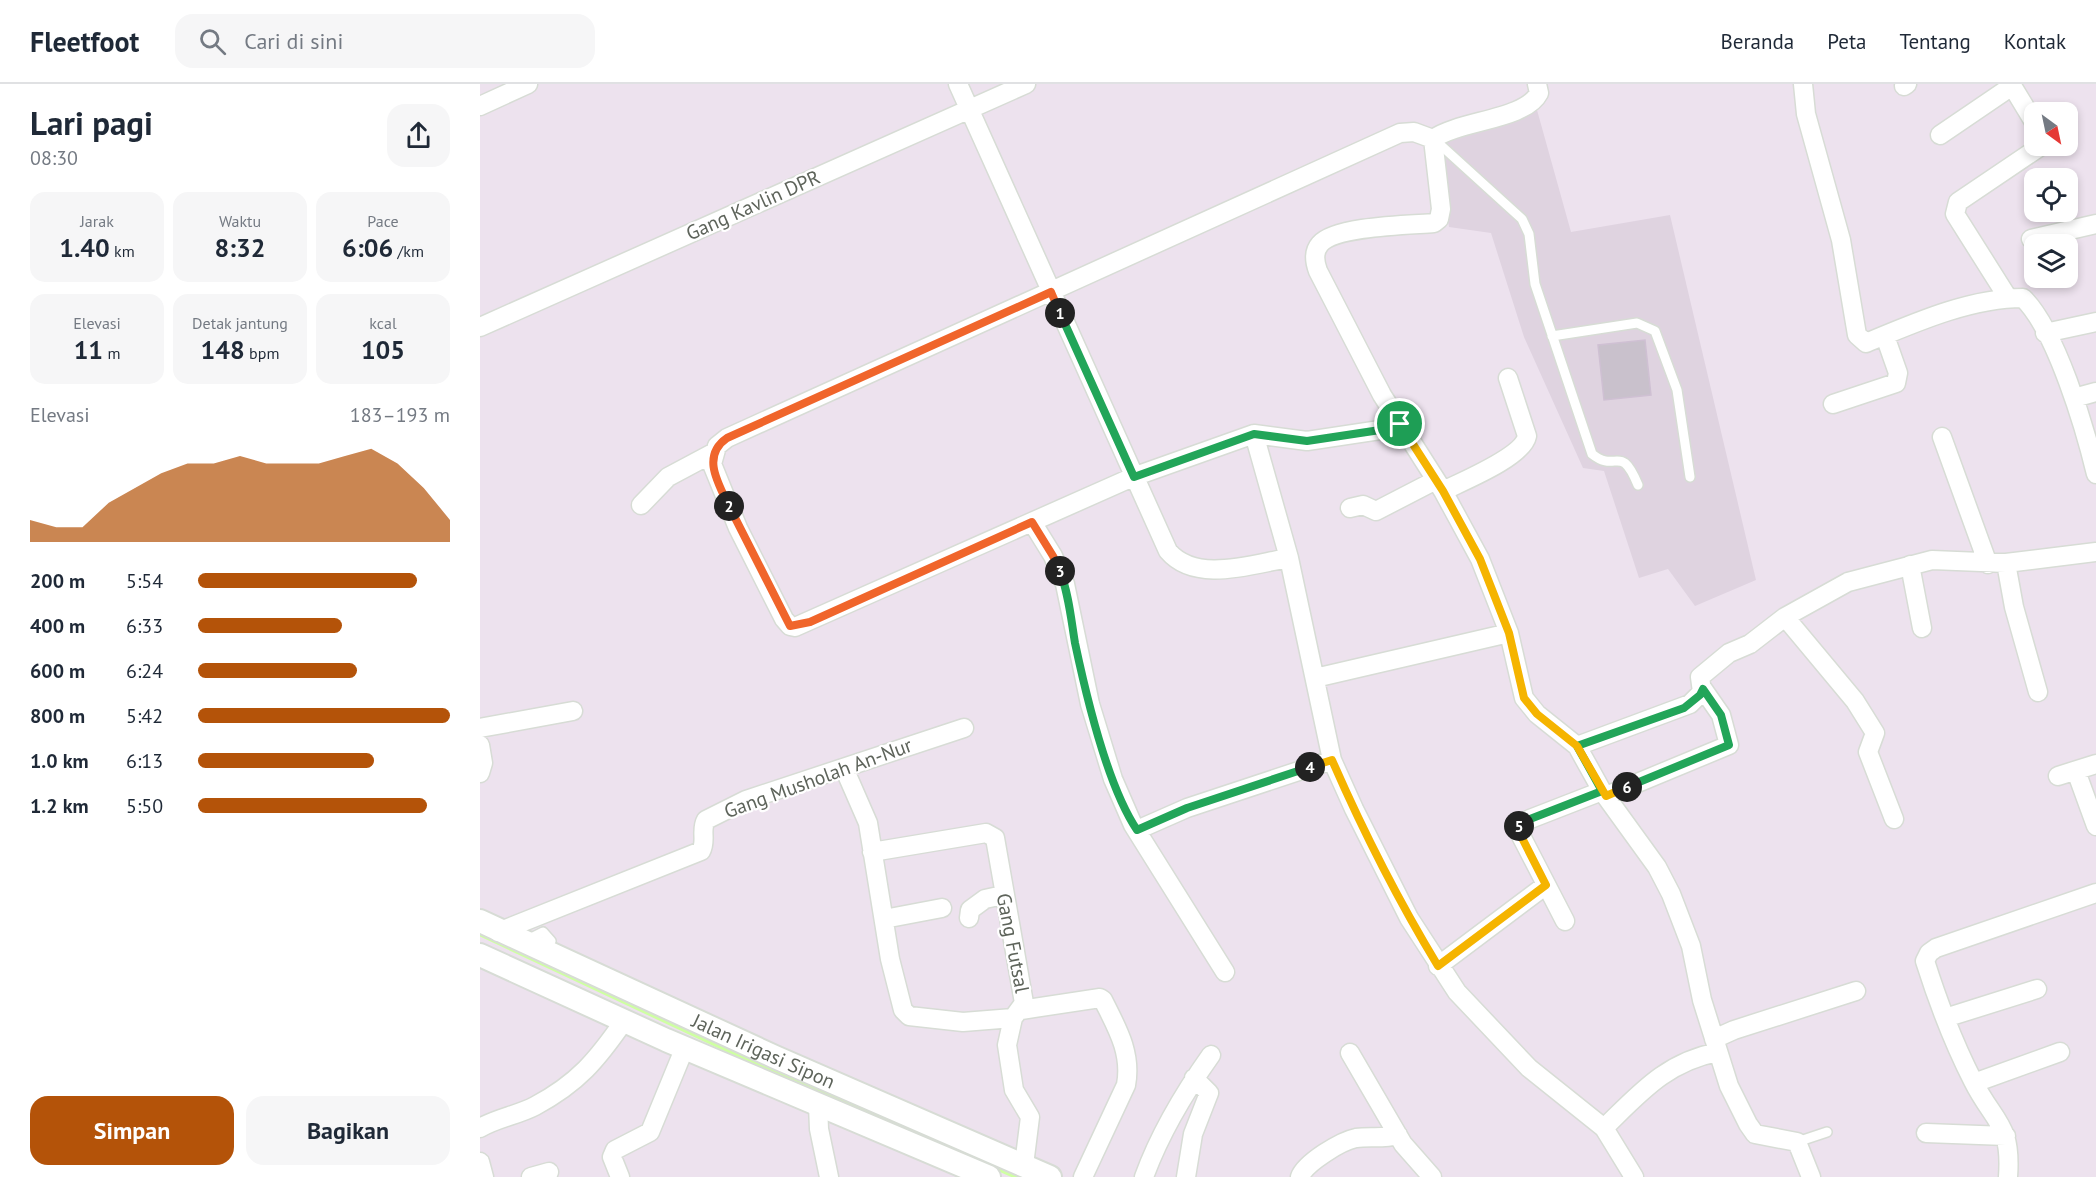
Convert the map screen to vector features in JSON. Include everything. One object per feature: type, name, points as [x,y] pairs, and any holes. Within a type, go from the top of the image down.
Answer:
[{"type":"street","points":[[480,106],[528,84]]},
{"type":"street","points":[[958,84],[1158,533],[1178,563],[1211,570],[1289,558]]},
{"type":"street","name":"Gang Kavlin DPR","points":[[480,327],[1026,84]]},
{"type":"street","points":[[1434,139],[1450,129],[1527,107],[1539,93],[1537,84]]},
{"type":"street","points":[[1803,84],[1806,114],[1841,240],[1857,335],[1866,343],[1946,312],[2008,298],[2023,298],[2031,307],[2045,333],[2074,398],[2096,474]]},
{"type":"street","points":[[1940,135],[2012,85],[2024,105]]},
{"type":"street","points":[[1400,424],[1380,430],[1307,441],[1254,434],[1134,477],[810,622],[790,626],[738,528],[712,464],[713,453],[717,446],[727,438],[1400,133],[1414,132],[1434,139]]},
{"type":"street","points":[[1434,139],[1440,219],[1434,223],[1339,233],[1320,244],[1315,255],[1318,271],[1333,303],[1400,424],[1439,486],[1480,559],[1509,633],[1524,698],[1537,714],[1577,746],[1604,794],[1657,867],[1671,894],[1691,946],[1702,1000],[1729,1086],[1748,1124],[1755,1134],[1797,1142],[1811,1177]]},
{"type":"street","points":[[2008,298],[1955,214],[1955,209],[1958,202],[2026,156]]},
{"type":"street","points":[[2053,234],[2096,224]]},
{"type":"street","points":[[2045,333],[2096,322]]},
{"type":"street","points":[[1833,405],[1896,384],[1898,373],[1885,336]]},
{"type":"street","points":[[1350,508],[1363,505],[1377,511],[1509,457],[1521,449],[1527,436],[1508,378]]},
{"type":"street","points":[[2074,398],[2096,392]]},
{"type":"street","points":[[1254,434],[1289,558],[1332,760],[1353,809],[1404,908],[1438,966],[1457,992],[1529,1068],[1604,1128],[1628,1175]]},
{"type":"street","points":[[1942,437],[2014,607],[2038,692]]},
{"type":"street","points":[[641,505],[668,477],[713,453]]},
{"type":"street","points":[[1032,522],[1053,556],[1065,584],[1090,704],[1113,779],[1137,830],[1225,972]]},
{"type":"street","points":[[1565,921],[1519,832],[1519,826],[1530,819],[1604,794],[1729,745],[1721,715],[1703,689],[1700,677],[1729,653],[1750,644],[1785,617],[1848,582],[1932,560],[1997,564],[2096,552]]},
{"type":"street","points":[[1910,565],[1922,628]]},
{"type":"street","points":[[1785,617],[1855,701],[1875,733],[1868,752],[1894,819]]},
{"type":"street","points":[[1315,678],[1509,633]]},
{"type":"street","points":[[1577,746],[1684,708],[1700,695],[1703,689]]},
{"type":"street","points":[[480,728],[573,711]]},
{"type":"street","name":"Gang Musholah An-Nur","points":[[489,927],[696,854],[704,843],[703,825],[712,816],[746,800],[964,728]]},
{"type":"street","points":[[480,745],[483,763],[480,773]]},
{"type":"street","points":[[1137,830],[1187,808],[1332,760]]},
{"type":"street","points":[[2058,776],[2096,764]]},
{"type":"street","points":[[844,768],[868,823],[890,959],[903,1010],[909,1016],[963,1022],[1100,998],[1103,1000],[1127,1052],[1129,1071],[1126,1085],[1083,1177]]},
{"type":"street","points":[[2076,771],[2096,826]]},
{"type":"street","name":"Gang Futsal","points":[[872,852],[986,833],[992,834],[1024,1003],[1017,1014],[1008,1045],[1014,1090],[1030,1117],[1024,1165]]},
{"type":"street","points":[[1438,966],[1546,885]]},
{"type":"street","points":[[2008,1177],[2010,1151],[2002,1125],[1974,1083],[1945,1018],[1925,961],[1929,953],[1936,948],[2096,892]]},
{"type":"street","points":[[969,918],[970,910],[985,899],[1004,895]]},
{"type":"street","points":[[884,919],[942,908]]},
{"type":"street","name":"Jalan Irigasi Sipon","points":[[489,927],[857,1094],[1050,1177]]},
{"type":"street","name":"Jalan Irigasi Sipon","points":[[480,955],[624,1021],[989,1177]]},
{"type":"street","points":[[1945,1018],[2037,988]]},
{"type":"street","points":[[1604,1128],[1665,1071],[1716,1045],[1734,1030],[1856,991]]},
{"type":"street","points":[[480,1128],[534,1107],[568,1086],[596,1062],[624,1021]]},
{"type":"street","points":[[620,1177],[612,1157],[615,1150],[650,1132],[685,1047]]},
{"type":"street","points":[[1974,1083],[2060,1052]]},
{"type":"street","points":[[1350,1053],[1398,1134],[1432,1177]]},
{"type":"street","points":[[1144,1177],[1153,1152],[1194,1078],[1211,1056]]},
{"type":"street","points":[[1186,1177],[1193,1134],[1209,1093],[1194,1078]]},
{"type":"street","points":[[818,1105],[819,1129],[829,1177]]},
{"type":"street","points":[[1926,1133],[2006,1136]]},
{"type":"street","points":[[1300,1177],[1311,1164],[1344,1141],[1358,1138],[1385,1138],[1398,1134]]},
{"type":"street","points":[[480,1162],[484,1177]]},
{"type":"street","points":[[531,1177],[549,1172]]},
{"type":"lane","points":[[1434,139],[1521,219],[1529,234],[1535,284],[1592,454],[1604,461],[1623,460],[1631,468],[1638,485]]},
{"type":"lane","points":[[1552,336],[1637,323],[1655,331],[1677,390],[1690,477]]},
{"type":"lane","points":[[1797,1142],[1827,1132]]},
{"type":"shaded area","points":[[1537,110],[1571,232],[1670,215],[1756,580],[1695,606],[1668,569],[1639,578],[1604,471],[1583,468],[1524,337],[1491,233],[1449,227],[1439,157],[1441,138]]},
{"type":"building","points":[[1645,340],[1651,395],[1604,400],[1598,345]]},
{"type":"waterway","points":[[480,934],[757,1064],[1017,1177]]},
{"type":"route","points":[[1400,424],[1380,430],[1307,441],[1254,434],[1134,477],[1051,292],[727,438],[717,446],[713,453],[712,464],[738,528],[784,619],[790,626],[795,627],[1032,522],[1053,556],[1065,584],[1075,642],[1090,704],[1113,779],[1137,830],[1187,808],[1332,760],[1353,809],[1409,918],[1438,966],[1546,885],[1519,832],[1519,826],[1530,819],[1602,791],[1592,774],[1577,746],[1648,718],[1684,708],[1700,695],[1703,689],[1721,715],[1729,745],[1606,796],[1577,746],[1537,714],[1524,698],[1509,633],[1480,559],[1443,491],[1400,424]]}]
